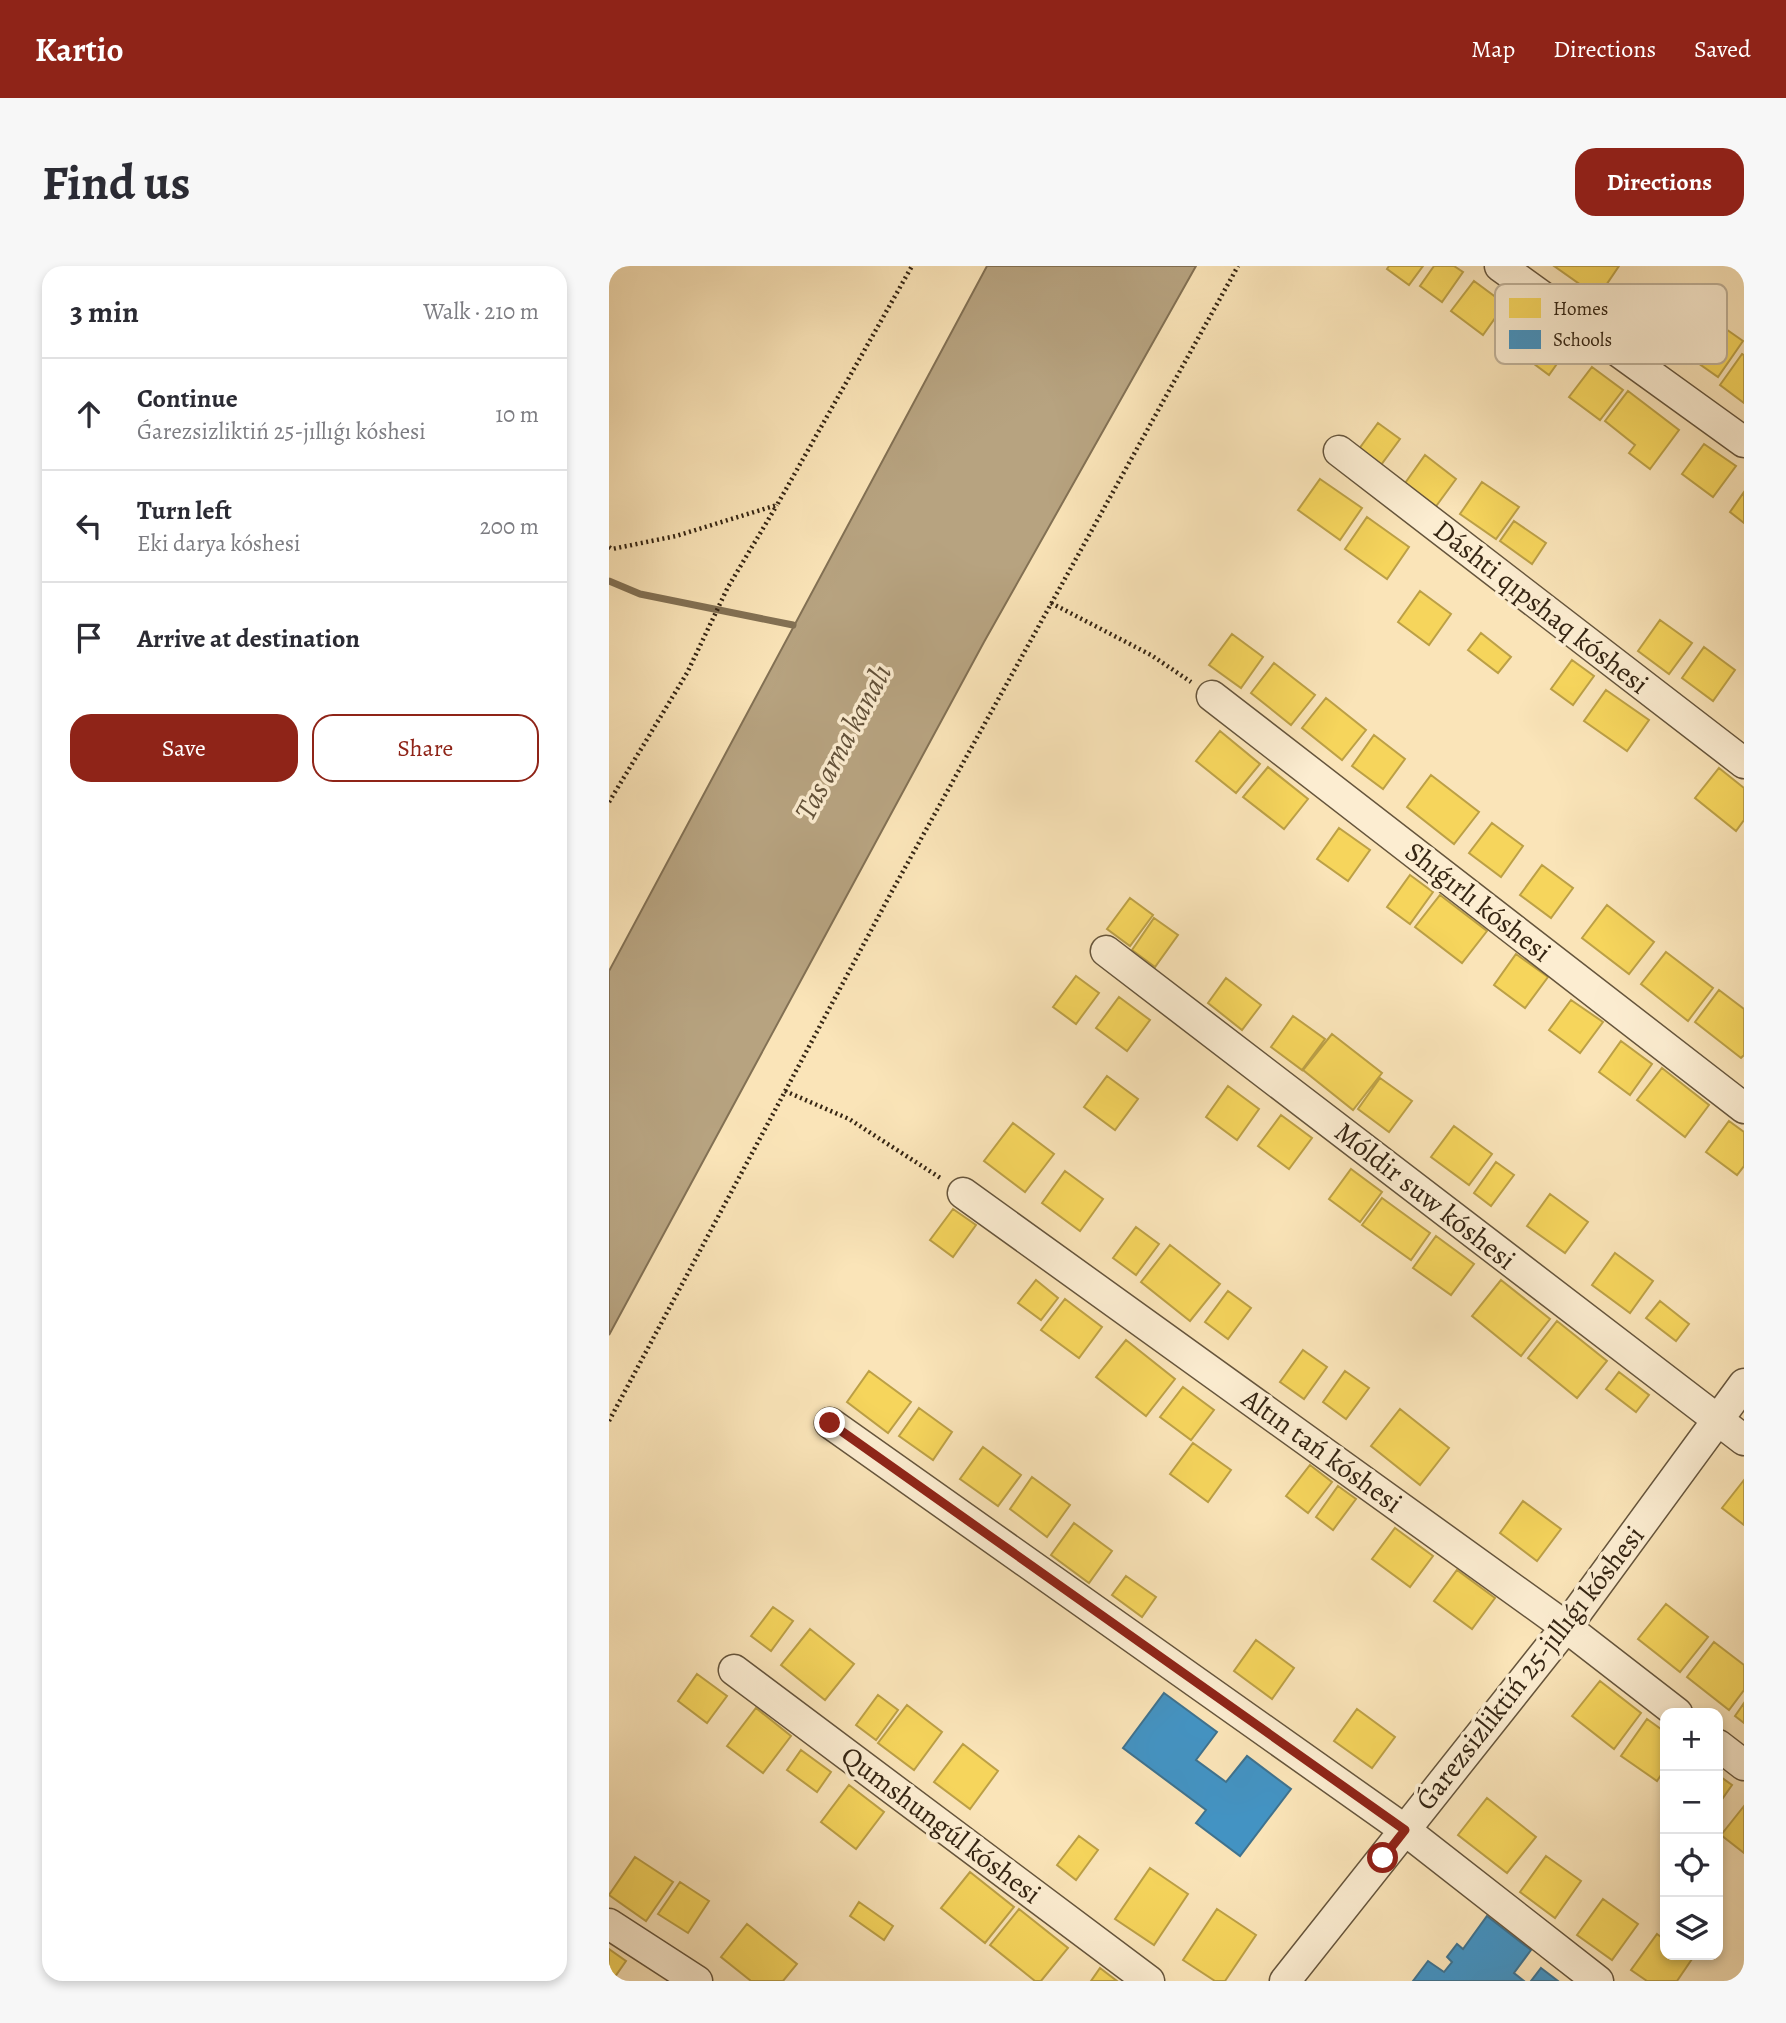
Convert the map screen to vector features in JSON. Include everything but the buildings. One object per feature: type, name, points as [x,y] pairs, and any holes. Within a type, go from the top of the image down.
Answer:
[{"type":"street","points":[[1500,266],[1525,284]]},
{"type":"street","points":[[1636,364],[1744,442]]},
{"type":"street","name":"Dáshti qıpshaq kóshesi","points":[[1339,451],[1744,763]]},
{"type":"street","name":"Shıǵırlı kóshesi","points":[[1212,696],[1744,1108]]},
{"type":"street","name":"Móldir suw kóshesi","points":[[1106,951],[1744,1440]]},
{"type":"street","name":"Altın tań kóshesi","points":[[963,1192],[1566,1627],[1671,1708]]},
{"type":"street","name":"Ǵarezsizliktiń 25-jıllıǵı kóshesi","points":[[1285,1981],[1566,1627],[1744,1384]]},
{"type":"street","points":[[830,1423],[1405,1830],[1598,1981]]},
{"type":"street","name":"Qumshungúl kóshesi","points":[[734,1670],[1149,1981]]},
{"type":"street","points":[[1723,1749],[1744,1765]]},
{"type":"street","points":[[609,1924],[697,1981]]},
{"type":"path","points":[[609,802],[687,673],[728,587],[912,266]]},
{"type":"path","points":[[609,1421],[891,893],[1238,266]]},
{"type":"path","points":[[609,547],[612,549],[676,536],[777,505]]},
{"type":"path","points":[[1051,603],[1151,655],[1212,696]]},
{"type":"path","points":[[785,1091],[849,1119],[963,1192]]},
{"type":"water","name":"Tas arna kanalı","points":[[987,266],[1196,266],[984,642],[609,1335],[609,971]]},
{"type":"waterway","points":[[609,581],[640,594],[793,625]]},
{"type":"route","points":[[830,1423],[1405,1830],[1383,1858]]}]
